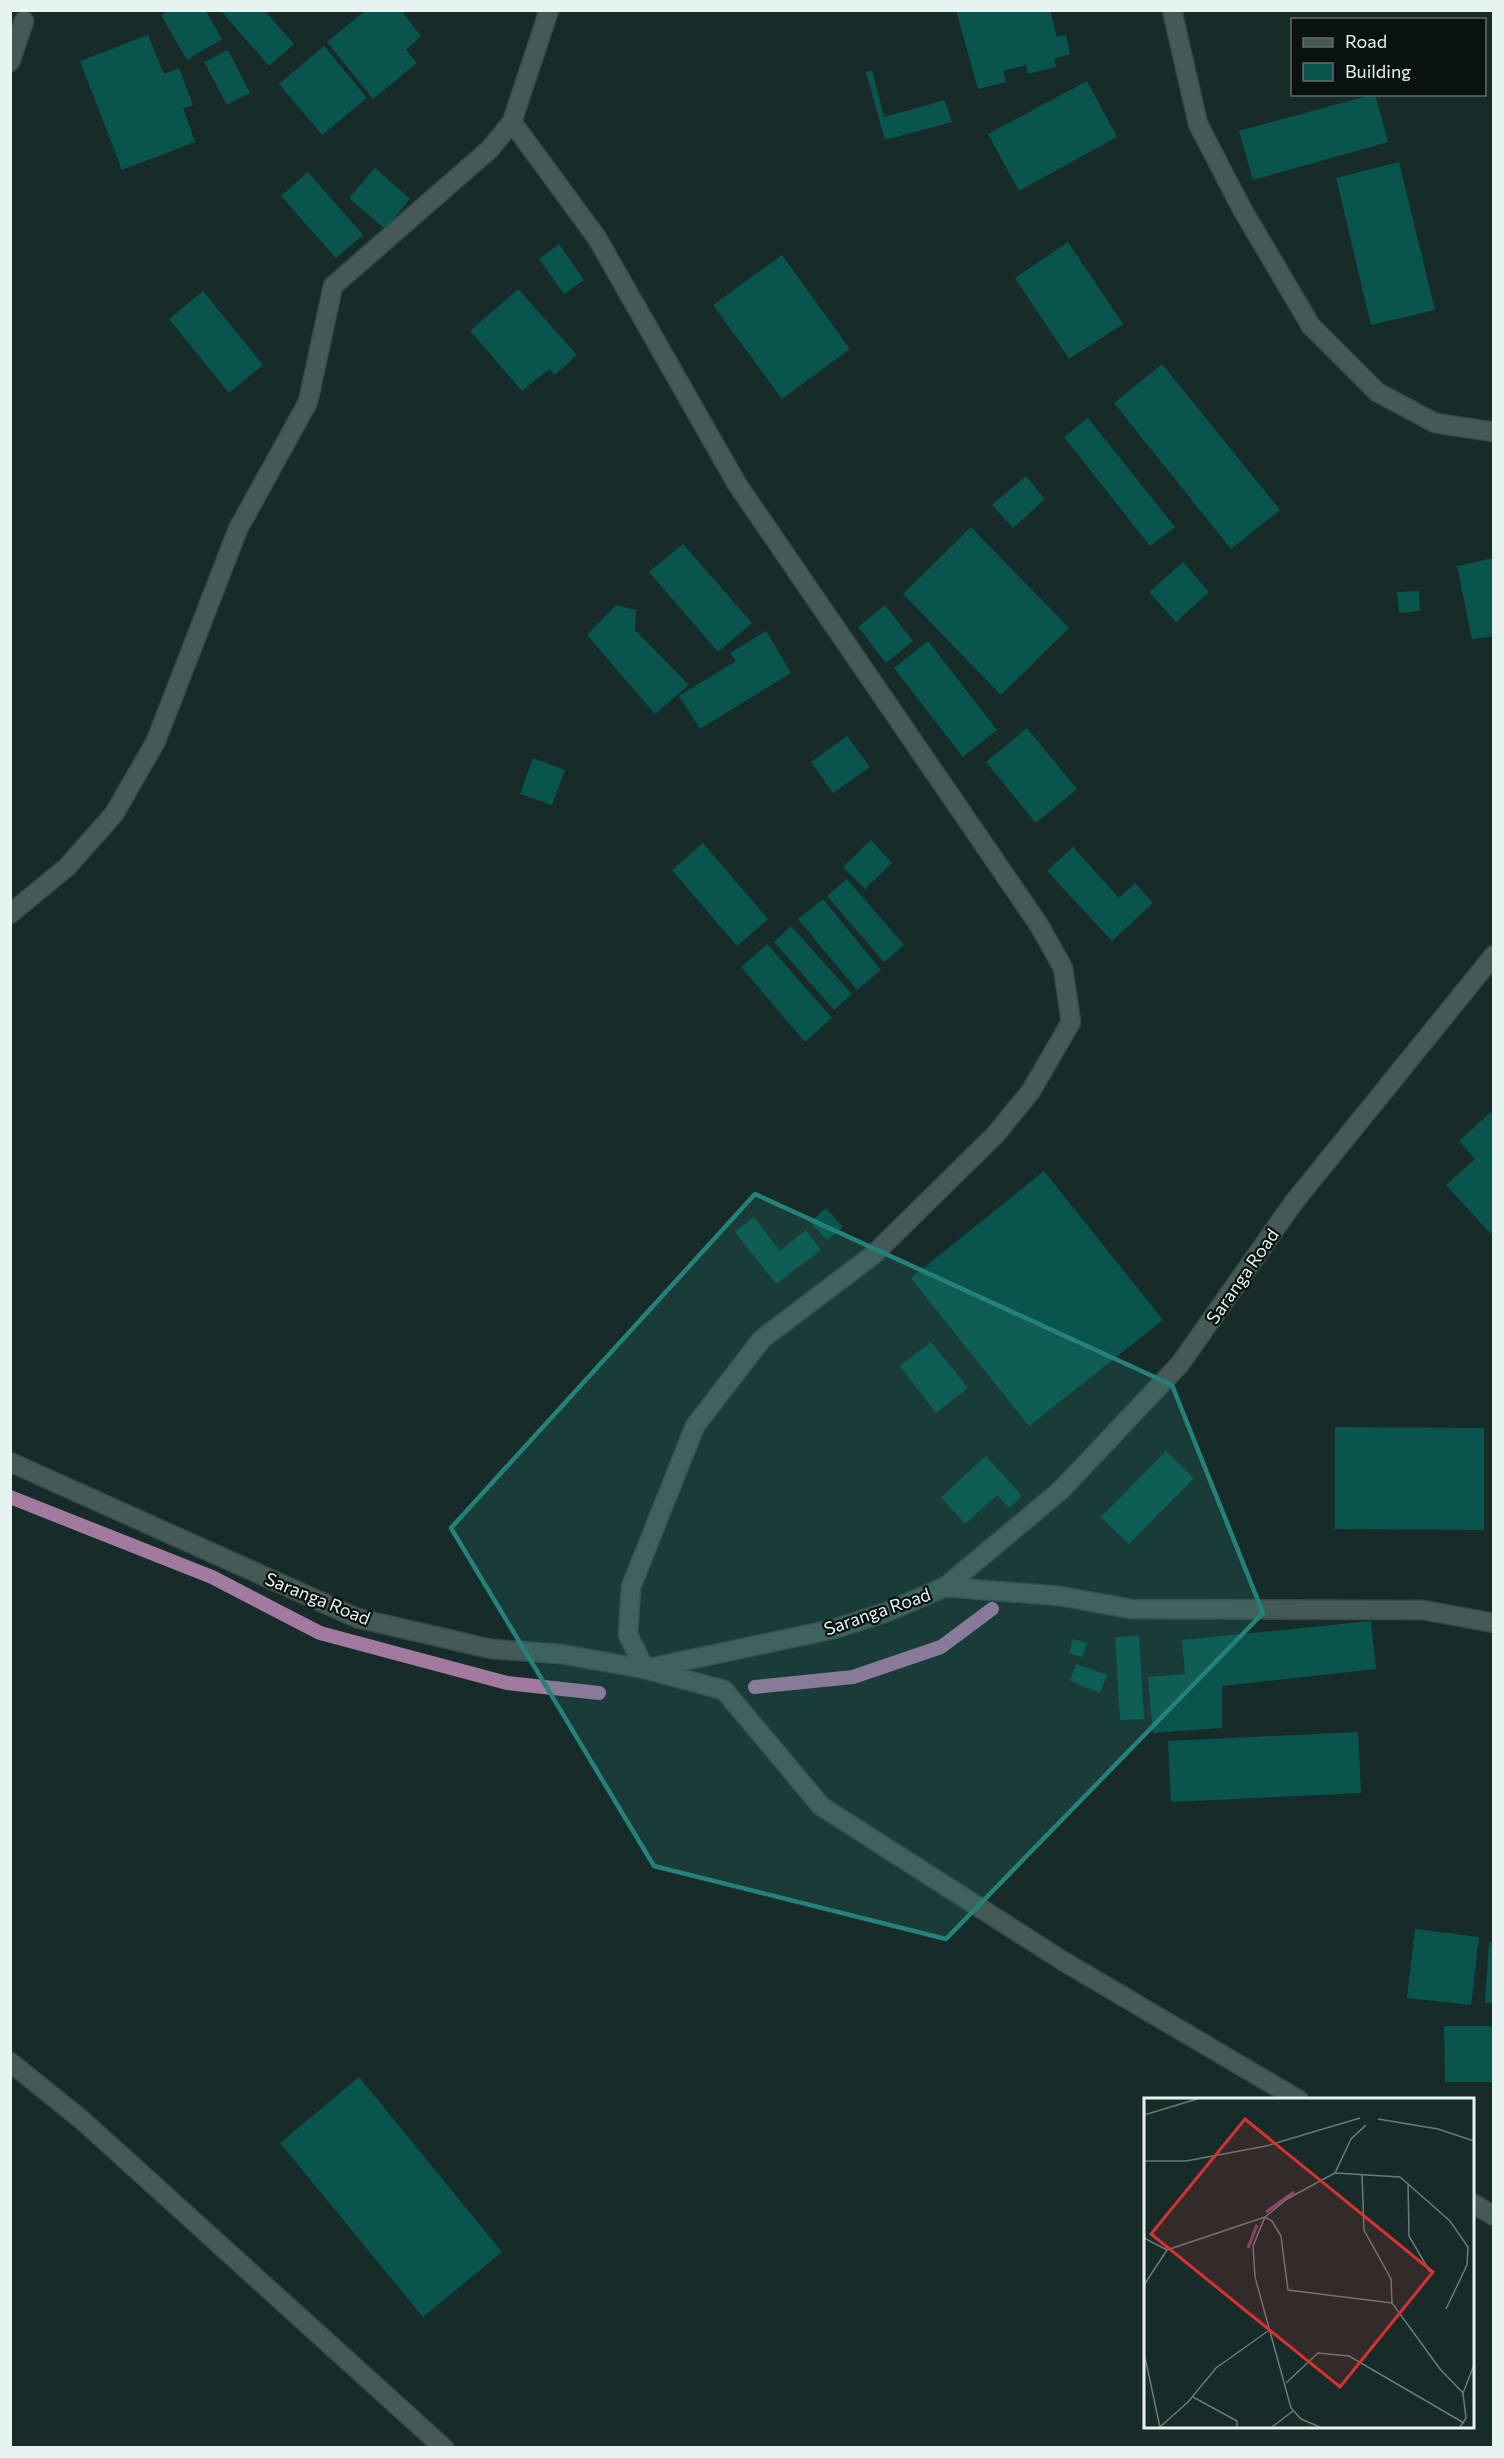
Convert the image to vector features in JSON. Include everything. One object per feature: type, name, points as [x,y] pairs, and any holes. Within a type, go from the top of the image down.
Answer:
[{"type":"street","points":[[10,915],[67,867],[114,814],[156,741],[238,529],[308,402],[333,286],[490,149],[512,122],[549,10]]},
{"type":"street","points":[[1172,10],[1198,124],[1242,209],[1311,326],[1377,392],[1435,423],[1494,432]]},
{"type":"street","points":[[10,62],[24,21]]},
{"type":"street","points":[[512,122],[597,238],[743,493],[1039,925],[1063,968],[1071,1022],[1031,1091],[996,1134],[873,1255],[762,1339],[694,1426],[631,1587],[628,1635],[645,1669],[724,1690],[821,1806],[1043,1948],[1296,2098]]},
{"type":"street","name":"Saranga Road","points":[[10,1462],[357,1618],[491,1648],[561,1654],[645,1669],[834,1629],[887,1612],[945,1587],[1061,1490],[1180,1364],[1294,1202],[1494,955]]},
{"type":"street","points":[[945,1587],[1060,1596],[1131,1609],[1423,1610],[1494,1623]]},
{"type":"street","points":[[10,2062],[91,2128],[444,2448]]},
{"type":"street","points":[[1474,2204],[1494,2216]]},
{"type":"highlighted area","points":[[755,1194],[1172,1385],[1263,1613],[946,1939],[654,1866],[451,1528]]},
{"type":"building","points":[[169,10],[205,10],[222,39],[187,60],[161,15]]},
{"type":"building","points":[[220,10],[264,10],[294,44],[269,66]]},
{"type":"building","points":[[366,10],[401,10],[421,36],[406,50],[417,63],[373,99],[327,42]]},
{"type":"building","points":[[956,10],[1050,10],[1057,37],[1066,35],[1070,54],[1054,59],[1056,67],[1028,74],[1026,65],[1003,71],[1006,82],[978,89]]},
{"type":"building","points":[[148,35],[164,74],[179,68],[193,105],[183,108],[195,142],[122,170],[80,61]]},
{"type":"building","points":[[324,46],[367,98],[322,135],[279,84]]},
{"type":"building","points":[[228,50],[250,93],[227,105],[204,62]]},
{"type":"building","points":[[872,70],[884,117],[945,100],[952,122],[885,140],[866,72]]},
{"type":"building","points":[[1087,81],[1117,137],[1019,191],[988,134]]},
{"type":"building","points":[[1368,96],[1376,96],[1388,142],[1253,180],[1239,131]]},
{"type":"building","points":[[1399,162],[1435,310],[1371,325],[1336,178]]},
{"type":"building","points":[[375,168],[410,199],[385,229],[349,198]]},
{"type":"building","points":[[308,172],[363,235],[336,258],[281,196]]},
{"type":"building","points":[[1068,242],[1123,324],[1069,359],[1015,278]]},
{"type":"building","points":[[559,244],[584,280],[564,294],[539,259]]},
{"type":"building","points":[[782,255],[850,349],[782,399],[713,305]]},
{"type":"building","points":[[518,289],[577,355],[555,375],[549,369],[522,391],[470,331]]},
{"type":"building","points":[[203,291],[263,365],[229,393],[169,319]]},
{"type":"building","points":[[1162,364],[1280,510],[1231,549],[1114,403]]},
{"type":"building","points":[[1088,418],[1175,527],[1150,546],[1064,437]]},
{"type":"building","points":[[1026,476],[1045,499],[1013,528],[992,505]]},
{"type":"building","points":[[971,527],[1069,628],[1001,695],[903,594]]},
{"type":"building","points":[[683,544],[752,623],[718,652],[649,572]]},
{"type":"building","points":[[1494,558],[1494,636],[1472,639],[1457,566]]},
{"type":"building","points":[[1183,562],[1209,592],[1176,622],[1149,592]]},
{"type":"building","points":[[1419,591],[1420,611],[1399,613],[1397,592]]},
{"type":"building","points":[[616,605],[636,610],[635,630],[689,685],[655,714],[587,635]]},
{"type":"building","points":[[885,605],[913,641],[886,663],[858,627]]},
{"type":"building","points":[[766,631],[791,673],[700,729],[679,696],[736,661],[730,653]]},
{"type":"building","points":[[928,641],[997,730],[963,757],[894,668]]},
{"type":"building","points":[[1027,728],[1077,789],[1036,823],[986,762]]},
{"type":"building","points":[[847,736],[870,767],[833,793],[811,762]]},
{"type":"building","points":[[533,758],[565,770],[552,805],[520,794]]},
{"type":"building","points":[[871,840],[892,863],[865,889],[843,867]]},
{"type":"building","points":[[703,843],[768,919],[737,946],[672,870]]},
{"type":"building","points":[[1073,847],[1119,898],[1135,883],[1153,903],[1112,941],[1047,871]]},
{"type":"building","points":[[847,879],[904,945],[884,962],[827,896]]},
{"type":"building","points":[[823,899],[881,970],[857,990],[798,919]]},
{"type":"building","points":[[791,926],[852,994],[834,1010],[774,942]]},
{"type":"building","points":[[767,944],[832,1018],[805,1042],[741,967]]},
{"type":"building","points":[[1491,1112],[1494,1115],[1494,1232],[1491,1234],[1446,1185],[1475,1159],[1459,1141]]},
{"type":"building","points":[[1044,1171],[1163,1320],[1029,1426],[911,1278]]},
{"type":"building","points":[[826,1208],[843,1227],[827,1240],[810,1222]]},
{"type":"building","points":[[754,1217],[780,1251],[806,1230],[821,1250],[776,1284],[735,1232]]},
{"type":"building","points":[[931,1342],[968,1388],[936,1413],[900,1366]]},
{"type":"building","points":[[1335,1427],[1484,1428],[1484,1530],[1335,1529]]},
{"type":"building","points":[[1166,1451],[1194,1478],[1129,1544],[1101,1517]]},
{"type":"building","points":[[986,1456],[1022,1496],[1009,1508],[997,1495],[965,1524],[941,1497]]},
{"type":"building","points":[[1371,1621],[1376,1669],[1222,1686],[1222,1728],[1153,1733],[1148,1677],[1185,1674],[1182,1640]]},
{"type":"building","points":[[1139,1636],[1144,1719],[1120,1720],[1115,1637]]},
{"type":"building","points":[[1073,1639],[1087,1643],[1082,1657],[1069,1653]]},
{"type":"building","points":[[1076,1664],[1107,1675],[1100,1693],[1070,1681]]},
{"type":"building","points":[[1358,1732],[1361,1793],[1171,1802],[1168,1741]]},
{"type":"building","points":[[1415,1929],[1479,1937],[1471,2005],[1407,1998]]},
{"type":"building","points":[[1489,1942],[1494,1942],[1494,2003],[1485,2003]]},
{"type":"building","points":[[1444,2026],[1494,2026],[1494,2082],[1445,2082]]},
{"type":"building","points":[[359,2077],[502,2252],[423,2317],[280,2143]]},
{"type":"waterway","points":[[10,1497],[212,1577],[320,1633],[507,1683],[599,1693]]},
{"type":"waterway","points":[[755,1687],[853,1677],[941,1647],[992,1609]]}]
